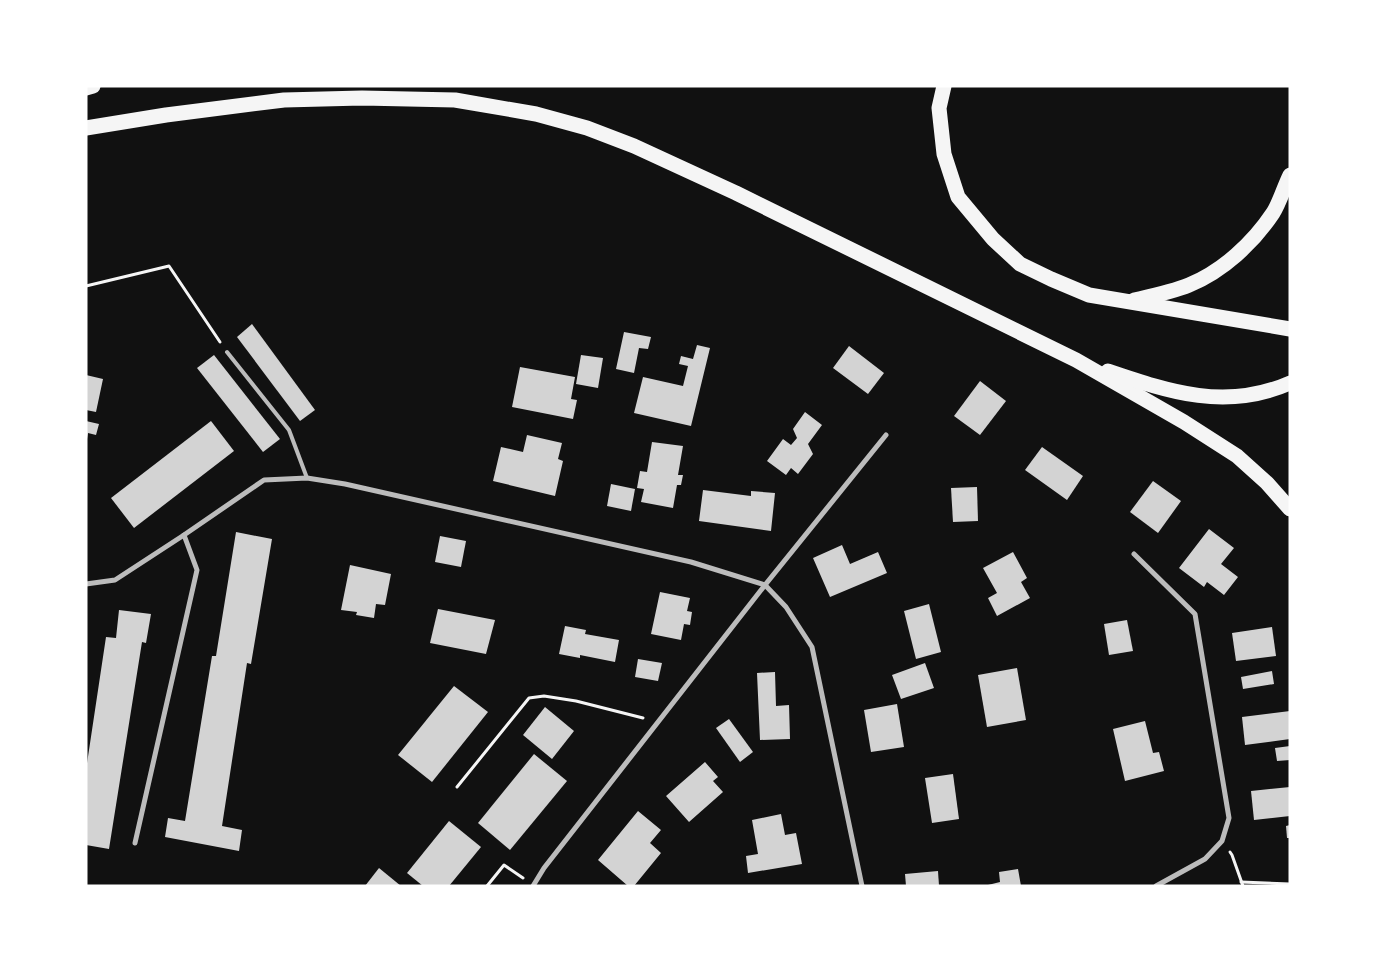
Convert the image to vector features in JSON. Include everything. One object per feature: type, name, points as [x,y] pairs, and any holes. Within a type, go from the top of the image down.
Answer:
[{"type":"highway","points":[[86,88],[93,86]]},
{"type":"highway","points":[[944,86],[940,108],[944,154],[958,197],[993,239],[1020,264],[1089,296],[1290,329]]},
{"type":"highway","points":[[86,128],[166,115],[284,100],[362,98],[456,100],[536,114],[587,128],[634,146],[736,193],[1076,360],[1184,422],[1237,456],[1267,483],[1290,510]]},
{"type":"highway","points":[[1128,302],[1188,286],[1204,278],[1233,258],[1254,237],[1274,212],[1290,175]]},
{"type":"highway","points":[[1076,360],[1153,386],[1198,396],[1231,398],[1262,393],[1290,383]]},
{"type":"street","points":[[533,886],[544,868],[765,585],[886,435]]},
{"type":"street","points":[[86,584],[115,580],[264,480],[307,478],[345,484],[691,562],[765,585],[786,607],[812,646],[862,886]]},
{"type":"street","points":[[135,843],[197,570],[184,535]]},
{"type":"street","points":[[1134,554],[1195,614],[1228,818],[1222,842],[1205,859],[1156,886]]},
{"type":"lane","points":[[227,352],[289,430],[307,478]]},
{"type":"path","points":[[86,286],[169,266],[227,352]]},
{"type":"path","points":[[457,787],[529,698],[544,696],[568,700],[634,714],[658,723]]},
{"type":"path","points":[[1222,842],[1232,855],[1242,884],[1290,884]]},
{"type":"path","points":[[487,886],[504,865],[533,886]]},
{"type":"building","points":[[252,324],[315,410],[300,421],[237,337]]},
{"type":"building","points":[[624,332],[651,337],[648,349],[639,348],[634,373],[616,369]]},
{"type":"building","points":[[697,345],[710,348],[691,426],[634,413],[643,377],[683,386],[688,366],[679,364],[681,356],[693,359]]},
{"type":"building","points":[[849,346],[884,373],[868,394],[833,368]]},
{"type":"building","points":[[214,355],[280,439],[263,452],[197,368]]},
{"type":"building","points":[[581,355],[603,358],[598,388],[576,384]]},
{"type":"building","points":[[520,367],[575,377],[571,399],[577,400],[573,419],[512,407]]},
{"type":"building","points":[[86,375],[103,379],[96,412],[86,410]]},
{"type":"building","points":[[980,381],[1006,401],[980,435],[954,416]]},
{"type":"building","points":[[805,412],[822,425],[808,444],[813,454],[798,474],[791,468],[786,475],[767,461],[783,439],[791,445],[797,438],[793,429]]},
{"type":"building","points":[[86,421],[99,424],[96,435],[88,433],[87,439]]},
{"type":"building","points":[[211,421],[234,451],[134,528],[111,498]]},
{"type":"building","points":[[527,435],[562,443],[558,459],[563,461],[555,496],[493,481],[501,447],[523,452]]},
{"type":"building","points":[[652,442],[683,446],[678,475],[683,475],[681,485],[677,485],[673,508],[641,502],[644,489],[637,488],[640,471],[647,472]]},
{"type":"building","points":[[1042,447],[1083,476],[1067,500],[1025,470]]},
{"type":"building","points":[[1153,481],[1181,501],[1158,533],[1130,512]]},
{"type":"building","points":[[611,484],[635,489],[631,511],[607,506]]},
{"type":"building","points":[[977,487],[978,521],[953,522],[951,488]]},
{"type":"building","points":[[703,490],[751,496],[751,491],[775,493],[771,531],[699,521]]},
{"type":"building","points":[[1209,529],[1234,548],[1221,564],[1238,577],[1224,595],[1207,582],[1204,587],[1179,568]]},
{"type":"building","points":[[236,532],[272,539],[251,664],[247,663],[222,826],[242,830],[239,851],[165,837],[168,818],[185,821],[212,656],[216,656]]},
{"type":"building","points":[[440,536],[466,541],[461,567],[435,562]]},
{"type":"building","points":[[842,545],[850,564],[878,552],[887,573],[830,597],[813,558]]},
{"type":"building","points":[[1013,552],[1027,578],[1021,582],[1030,598],[997,616],[988,598],[997,593],[983,568]]},
{"type":"building","points":[[350,565],[391,574],[385,605],[376,604],[374,618],[356,615],[357,612],[341,610]]},
{"type":"building","points":[[660,592],[690,598],[687,611],[692,612],[690,625],[684,624],[681,640],[651,634]]},
{"type":"building","points":[[929,604],[941,652],[916,659],[904,611]]},
{"type":"building","points":[[438,609],[495,620],[486,654],[430,643]]},
{"type":"building","points":[[119,610],[151,614],[146,643],[142,642],[109,849],[86,845],[86,770],[106,637],[116,638]]},
{"type":"building","points":[[1127,620],[1133,651],[1109,655],[1104,624]]},
{"type":"building","points":[[565,626],[586,630],[585,634],[619,640],[615,662],[580,655],[580,658],[559,654]]},
{"type":"building","points":[[1272,627],[1276,656],[1236,661],[1232,633]]},
{"type":"building","points":[[638,659],[662,663],[658,681],[635,677]]},
{"type":"building","points":[[925,663],[934,688],[901,699],[892,675]]},
{"type":"building","points":[[1017,668],[1026,720],[987,727],[978,675]]},
{"type":"building","points":[[1272,671],[1274,684],[1243,689],[1241,677]]},
{"type":"building","points":[[775,672],[776,706],[789,705],[790,739],[760,740],[757,673]]},
{"type":"building","points":[[454,686],[488,712],[432,782],[398,755]]},
{"type":"building","points":[[897,704],[904,747],[871,752],[864,710]]},
{"type":"building","points":[[545,707],[574,731],[552,759],[523,735]]},
{"type":"building","points":[[1290,711],[1290,739],[1245,745],[1242,717]]},
{"type":"building","points":[[729,719],[753,752],[740,762],[716,728]]},
{"type":"building","points":[[1145,721],[1153,753],[1159,752],[1164,771],[1125,781],[1113,729]]},
{"type":"building","points":[[1290,746],[1290,760],[1277,761],[1275,748]]},
{"type":"building","points":[[534,754],[567,781],[510,850],[478,823]]},
{"type":"building","points":[[705,762],[718,777],[713,781],[723,792],[689,822],[666,796]]},
{"type":"building","points":[[953,774],[959,819],[932,823],[925,778]]},
{"type":"building","points":[[1290,787],[1290,816],[1254,820],[1251,791]]},
{"type":"building","points":[[638,811],[661,830],[650,843],[661,853],[634,886],[628,886],[598,860]]},
{"type":"building","points":[[781,814],[785,835],[796,833],[802,864],[748,873],[746,856],[758,854],[752,820]]},
{"type":"building","points":[[449,821],[481,847],[449,886],[423,886],[407,873]]},
{"type":"building","points":[[1290,825],[1290,838],[1287,838],[1286,826]]},
{"type":"building","points":[[379,868],[401,886],[365,886]]},
{"type":"building","points":[[1018,869],[1021,886],[984,886],[1000,882],[999,872]]},
{"type":"building","points":[[938,871],[939,886],[906,886],[905,874]]}]
